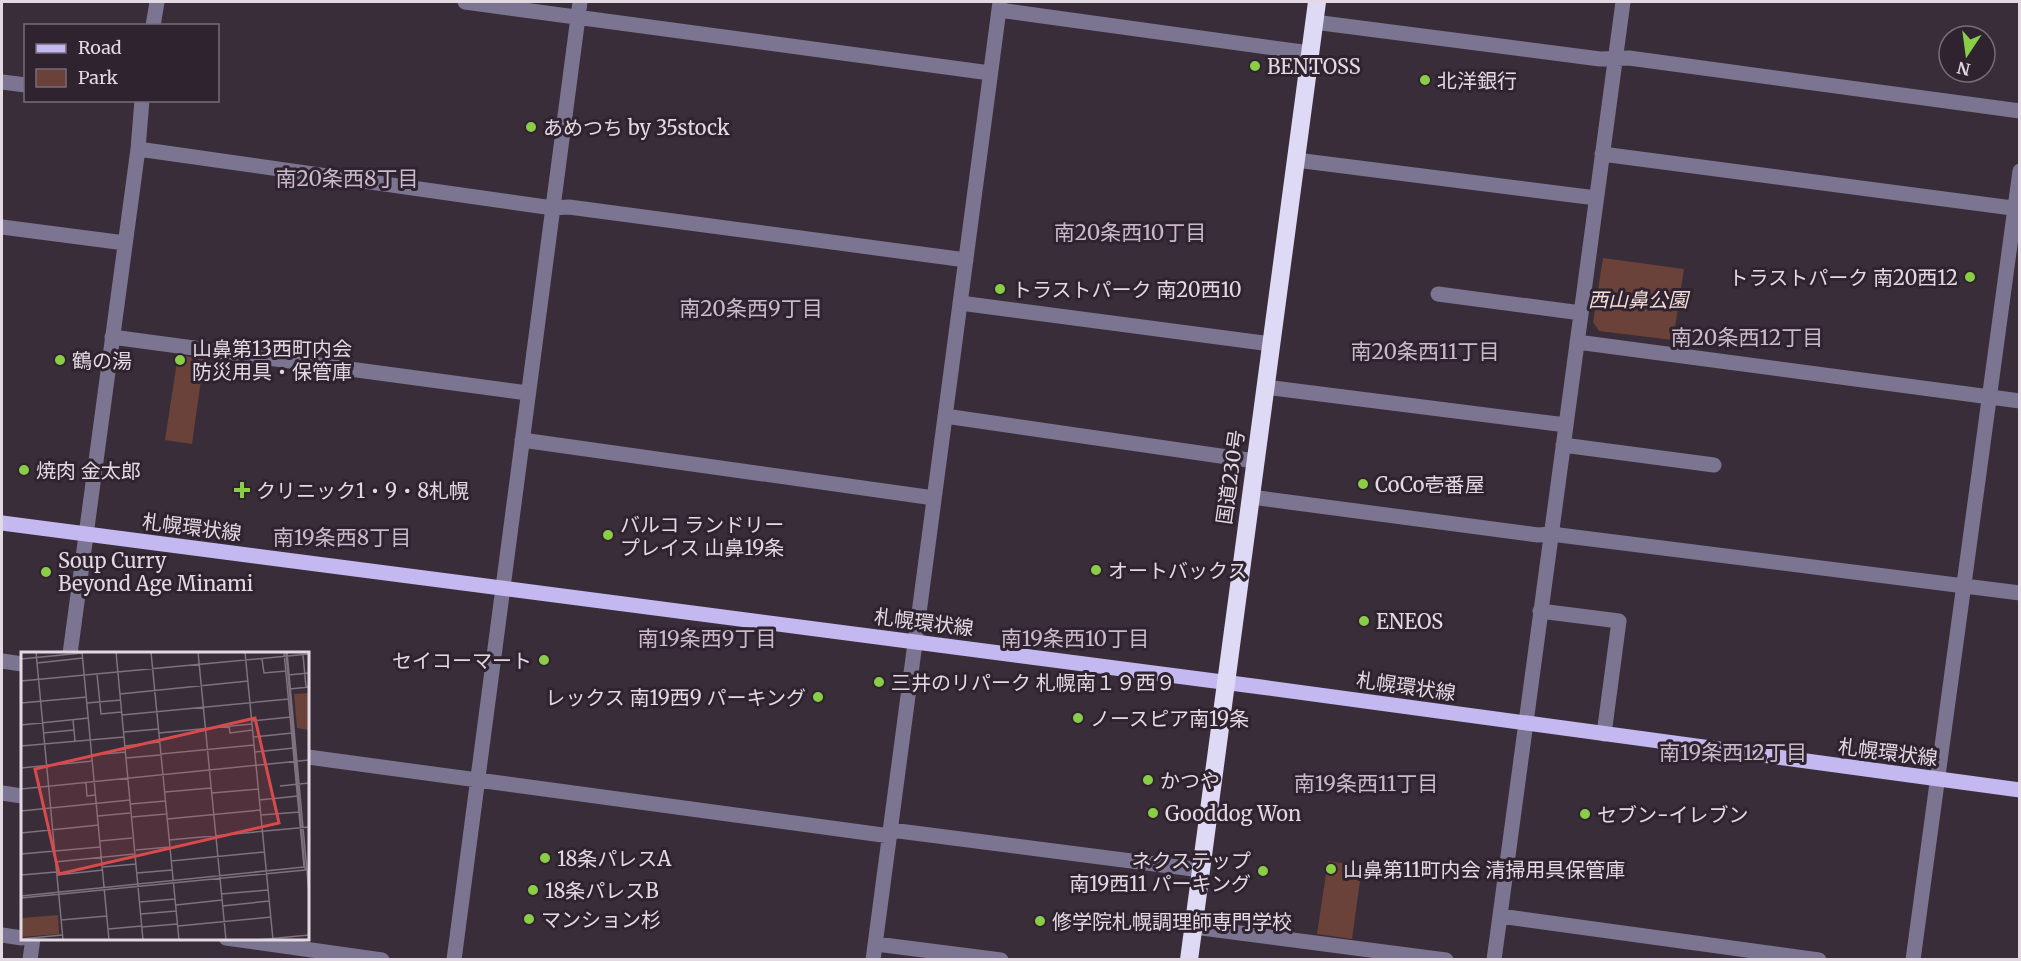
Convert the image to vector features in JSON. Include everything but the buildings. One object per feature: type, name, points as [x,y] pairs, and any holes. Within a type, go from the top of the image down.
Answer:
[{"type":"highway","name":"国道230号","points":[[1189,960],[1317,2]]},
{"type":"main road","name":"札幌環状線","points":[[2,523],[1226,683],[2019,790]]},
{"type":"street","points":[[153,24],[157,2]]},
{"type":"street","points":[[465,2],[579,9],[990,73]]},
{"type":"street","points":[[1494,960],[1623,2]]},
{"type":"street","points":[[1001,960],[874,952],[999,6],[1310,53]]},
{"type":"street","points":[[454,960],[579,9]]},
{"type":"street","points":[[1314,22],[1600,59],[1629,58],[2019,111]]},
{"type":"street","points":[[2,82],[24,85]]},
{"type":"street","points":[[70,652],[138,149],[141,102]]},
{"type":"street","points":[[138,149],[553,208],[569,207],[966,260]]},
{"type":"street","points":[[1602,154],[2017,209]]},
{"type":"street","points":[[1296,160],[1596,198]]},
{"type":"street","points":[[1913,960],[1989,397],[2017,209],[2019,171]]},
{"type":"street","points":[[2,227],[125,243]]},
{"type":"street","points":[[1438,294],[1581,313]]},
{"type":"street","points":[[960,303],[1271,344]]},
{"type":"street","points":[[112,337],[528,393]]},
{"type":"street","points":[[1577,342],[2019,401]]},
{"type":"street","points":[[1265,387],[1566,425]]},
{"type":"street","points":[[945,416],[1256,461]]},
{"type":"street","points":[[522,440],[934,498]]},
{"type":"street","points":[[1563,445],[1714,465]]},
{"type":"street","points":[[1251,497],[1538,535],[1551,534],[2019,592]]},
{"type":"street","points":[[1540,611],[1618,621],[1604,734]]},
{"type":"street","points":[[2,661],[21,664]]},
{"type":"street","points":[[309,757],[890,833],[1201,870]]},
{"type":"street","points":[[2,793],[21,796]]},
{"type":"street","points":[[1500,916],[1819,960]]},
{"type":"street","points":[[1194,927],[1446,960]]},
{"type":"street","points":[[2,935],[21,938]]},
{"type":"street","points":[[30,960],[33,940]]},
{"type":"street","points":[[242,940],[382,960]]},
{"type":"green space","name":"西山鼻公園","points":[[1603,258],[1684,269],[1673,340],[1599,331],[1593,322]]},
{"type":"green space","points":[[178,355],[204,359],[192,444],[165,440]]},
{"type":"green space","points":[[1328,861],[1362,866],[1352,939],[1317,934]]},
{"type":"place","name":"BENTOSS","points":[[1255,66]]},
{"type":"place","name":"北洋銀行","points":[[1425,80]]},
{"type":"place","name":"あめつち by 35stock","points":[[531,127]]},
{"type":"place","name":"トラストパーク 南20西12","points":[[1970,277]]},
{"type":"place","name":"トラストパーク 南20西10","points":[[1000,289]]},
{"type":"place","name":"鶴の湯","points":[[60,360]]},
{"type":"place","name":"山鼻第13西町内会 防災用具・保管庫","points":[[180,360]]},
{"type":"place","name":"焼肉 金太郎","points":[[24,470]]},
{"type":"place","name":"CoCo壱番屋","points":[[1363,484]]},
{"type":"place","name":"クリニック1・9・8札幌","points":[[242,490]]},
{"type":"place","name":"バルコ ランドリー プレイス 山鼻19条","points":[[608,535]]},
{"type":"place","name":"オートバックス","points":[[1096,570]]},
{"type":"place","name":"Soup Curry Beyond Age Minami","points":[[46,572]]},
{"type":"place","name":"ENEOS","points":[[1364,621]]},
{"type":"place","name":"セイコーマート","points":[[544,660]]},
{"type":"place","name":"三井のリパーク 札幌南１９西９","points":[[879,682]]},
{"type":"place","name":"レックス 南19西9 パーキング","points":[[818,697]]},
{"type":"place","name":"ノースピア南19条","points":[[1078,718]]},
{"type":"place","name":"かつや","points":[[1148,780]]},
{"type":"place","name":"Gooddog Won","points":[[1153,813]]},
{"type":"place","name":"セブン-イレブン","points":[[1585,814]]},
{"type":"place","name":"18条パレスA","points":[[545,858]]},
{"type":"place","name":"山鼻第11町内会 清掃用具保管庫","points":[[1331,869]]},
{"type":"place","name":"ネクステップ 南19西11 パーキング","points":[[1263,871]]},
{"type":"place","name":"18条パレスB","points":[[533,890]]},
{"type":"place","name":"マンション杉","points":[[529,919]]},
{"type":"place","name":"修学院札幌調理師専門学校","points":[[1040,921]]},
{"type":"district","name":"南20条西8丁目","points":[[347,178]]},
{"type":"district","name":"南20条西10丁目","points":[[1130,232]]},
{"type":"district","name":"南20条西9丁目","points":[[751,308]]},
{"type":"district","name":"南20条西12丁目","points":[[1747,337]]},
{"type":"district","name":"南20条西11丁目","points":[[1425,351]]},
{"type":"district","name":"南19条西8丁目","points":[[342,537]]},
{"type":"district","name":"南19条西9丁目","points":[[707,638]]},
{"type":"district","name":"南19条西10丁目","points":[[1075,638]]},
{"type":"district","name":"南19条西12丁目","points":[[1733,752]]},
{"type":"district","name":"南19条西11丁目","points":[[1366,783]]}]
